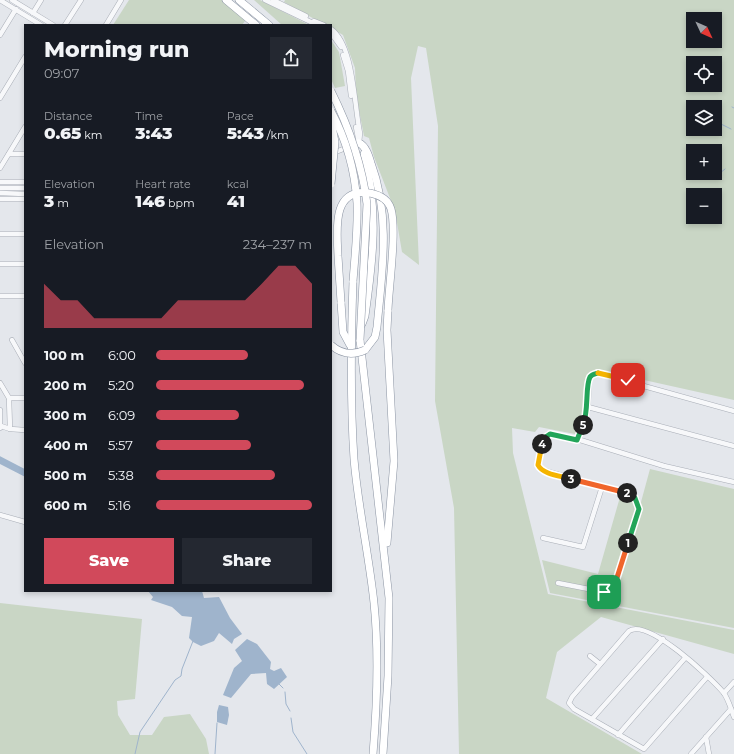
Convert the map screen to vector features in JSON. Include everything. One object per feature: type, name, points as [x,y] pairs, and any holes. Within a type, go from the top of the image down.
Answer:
[{"type":"highway","points":[[226,0],[255,24]]},
{"type":"highway","points":[[239,0],[268,24]]},
{"type":"highway","points":[[332,92],[353,138],[364,183],[366,204],[360,340],[389,598],[388,676],[383,754]]},
{"type":"highway","points":[[332,113],[337,122],[349,156],[357,204],[350,346],[354,459],[374,604],[376,644],[375,726],[372,754]]},
{"type":"highway","points":[[332,128],[334,142],[332,170]]},
{"type":"highway","points":[[360,330],[365,316],[374,243],[373,202],[364,148]]},
{"type":"highway","points":[[332,346],[343,352],[358,354],[371,345],[375,337],[384,232],[383,206],[378,182],[364,148]]},
{"type":"highway","points":[[350,346],[343,332],[336,224],[340,209],[346,199],[354,193],[362,192],[379,195],[385,200],[391,208],[393,223],[387,330],[394,461],[386,561]]},
{"type":"street","points":[[0,0],[39,24]]},
{"type":"street","points":[[12,0],[51,24]]},
{"type":"street","points":[[33,13],[41,0]]},
{"type":"street","points":[[66,24],[81,0]]},
{"type":"street","points":[[107,24],[121,0]]},
{"type":"street","points":[[265,0],[315,24]]},
{"type":"street","points":[[273,0],[322,24]]},
{"type":"street","points":[[0,35],[16,10]]},
{"type":"street","points":[[332,30],[340,38],[351,70],[360,133],[364,148]]},
{"type":"street","points":[[332,34],[340,45],[346,64],[364,148]]},
{"type":"street","points":[[0,98],[24,59]]},
{"type":"street","points":[[0,168],[24,129]]},
{"type":"street","points":[[332,152],[364,148]]},
{"type":"street","points":[[9,154],[24,154]]},
{"type":"street","points":[[0,182],[24,182]]},
{"type":"street","points":[[0,188],[24,188]]},
{"type":"street","points":[[0,193],[24,194]]},
{"type":"street","points":[[0,199],[24,199]]},
{"type":"street","points":[[0,234],[24,234]]},
{"type":"street","points":[[0,264],[24,264]]},
{"type":"street","points":[[0,296],[24,296]]},
{"type":"street","points":[[12,340],[24,361]]},
{"type":"street","points":[[577,440],[585,421],[588,407],[589,380],[593,374],[599,373],[734,411]]},
{"type":"street","points":[[0,383],[9,398],[10,429]]},
{"type":"street","points":[[9,398],[24,398]]},
{"type":"street","points":[[588,407],[734,446]]},
{"type":"street","points":[[0,410],[0,427],[24,430]]},
{"type":"street","points":[[558,583],[604,592],[610,591],[614,587],[639,509],[637,500],[632,495],[541,469],[538,465],[542,441],[548,434],[577,440],[664,466],[734,482]]},
{"type":"street","points":[[543,538],[583,547],[602,487]]},
{"type":"street","points":[[0,515],[24,522]]},
{"type":"street","points":[[708,677],[645,748],[641,749],[572,708],[569,703],[572,697],[600,664],[632,629],[649,632],[663,639],[708,677],[724,693],[734,717]]},
{"type":"street","points":[[592,719],[663,639]]},
{"type":"street","points":[[590,656],[600,664]]},
{"type":"street","points":[[618,734],[685,658]]},
{"type":"street","points":[[724,693],[734,682]]},
{"type":"street","points":[[691,754],[731,709]]},
{"type":"street","points":[[706,737],[709,754]]},
{"type":"green space","points":[[129,0],[222,0],[245,21],[243,24],[114,24]]},
{"type":"green space","points":[[254,0],[260,0],[307,24],[281,24]]},
{"type":"green space","points":[[285,0],[734,0],[734,400],[599,370],[593,372],[587,380],[584,415],[575,434],[539,427],[535,432],[512,428],[513,453],[548,594],[734,630],[734,654],[601,617],[557,652],[546,698],[642,754],[459,754],[454,508],[435,401],[438,126],[426,48],[418,46],[411,78],[419,265],[402,252],[395,211],[374,157],[369,138],[364,136],[356,95],[355,68],[343,35],[332,29],[332,24],[323,24],[284,2]]},
{"type":"green space","points":[[332,42],[339,52],[345,86],[335,88],[332,81]]},
{"type":"green space","points":[[650,469],[734,489],[734,628],[550,593],[542,560],[598,574],[620,497],[641,502]]},
{"type":"green space","points":[[0,603],[142,619],[135,699],[117,701],[118,715],[130,735],[152,735],[164,717],[190,714],[206,739],[209,754],[0,754]]},
{"type":"water","points":[[149,592],[202,592],[204,598],[219,597],[230,618],[242,634],[234,639],[232,644],[219,633],[214,641],[201,646],[189,638],[192,617],[182,616],[172,607],[151,600],[153,597]]},
{"type":"water","points":[[247,639],[257,644],[271,662],[270,669],[274,671],[281,668],[287,677],[274,689],[267,684],[266,673],[251,674],[231,698],[223,695],[234,668],[242,661],[235,650]]},
{"type":"water","points":[[219,705],[228,707],[229,715],[227,725],[217,722]]},
{"type":"waterway","points":[[722,124],[731,129]]},
{"type":"waterway","points":[[0,460],[24,472]]},
{"type":"waterway","points":[[135,754],[140,732],[175,680],[181,676],[182,669],[193,641]]},
{"type":"waterway","points":[[279,684],[283,688]]},
{"type":"waterway","points":[[285,692],[286,704],[290,711]]},
{"type":"waterway","points":[[291,718],[293,732],[307,754]]},
{"type":"waterway","points":[[215,754],[217,723]]},
{"type":"route","points":[[604,592],[610,591],[614,587],[639,509],[637,500],[632,495],[545,472],[538,465],[542,441],[548,434],[577,440],[585,421],[588,407],[588,383],[591,376],[599,373],[628,380]]}]
